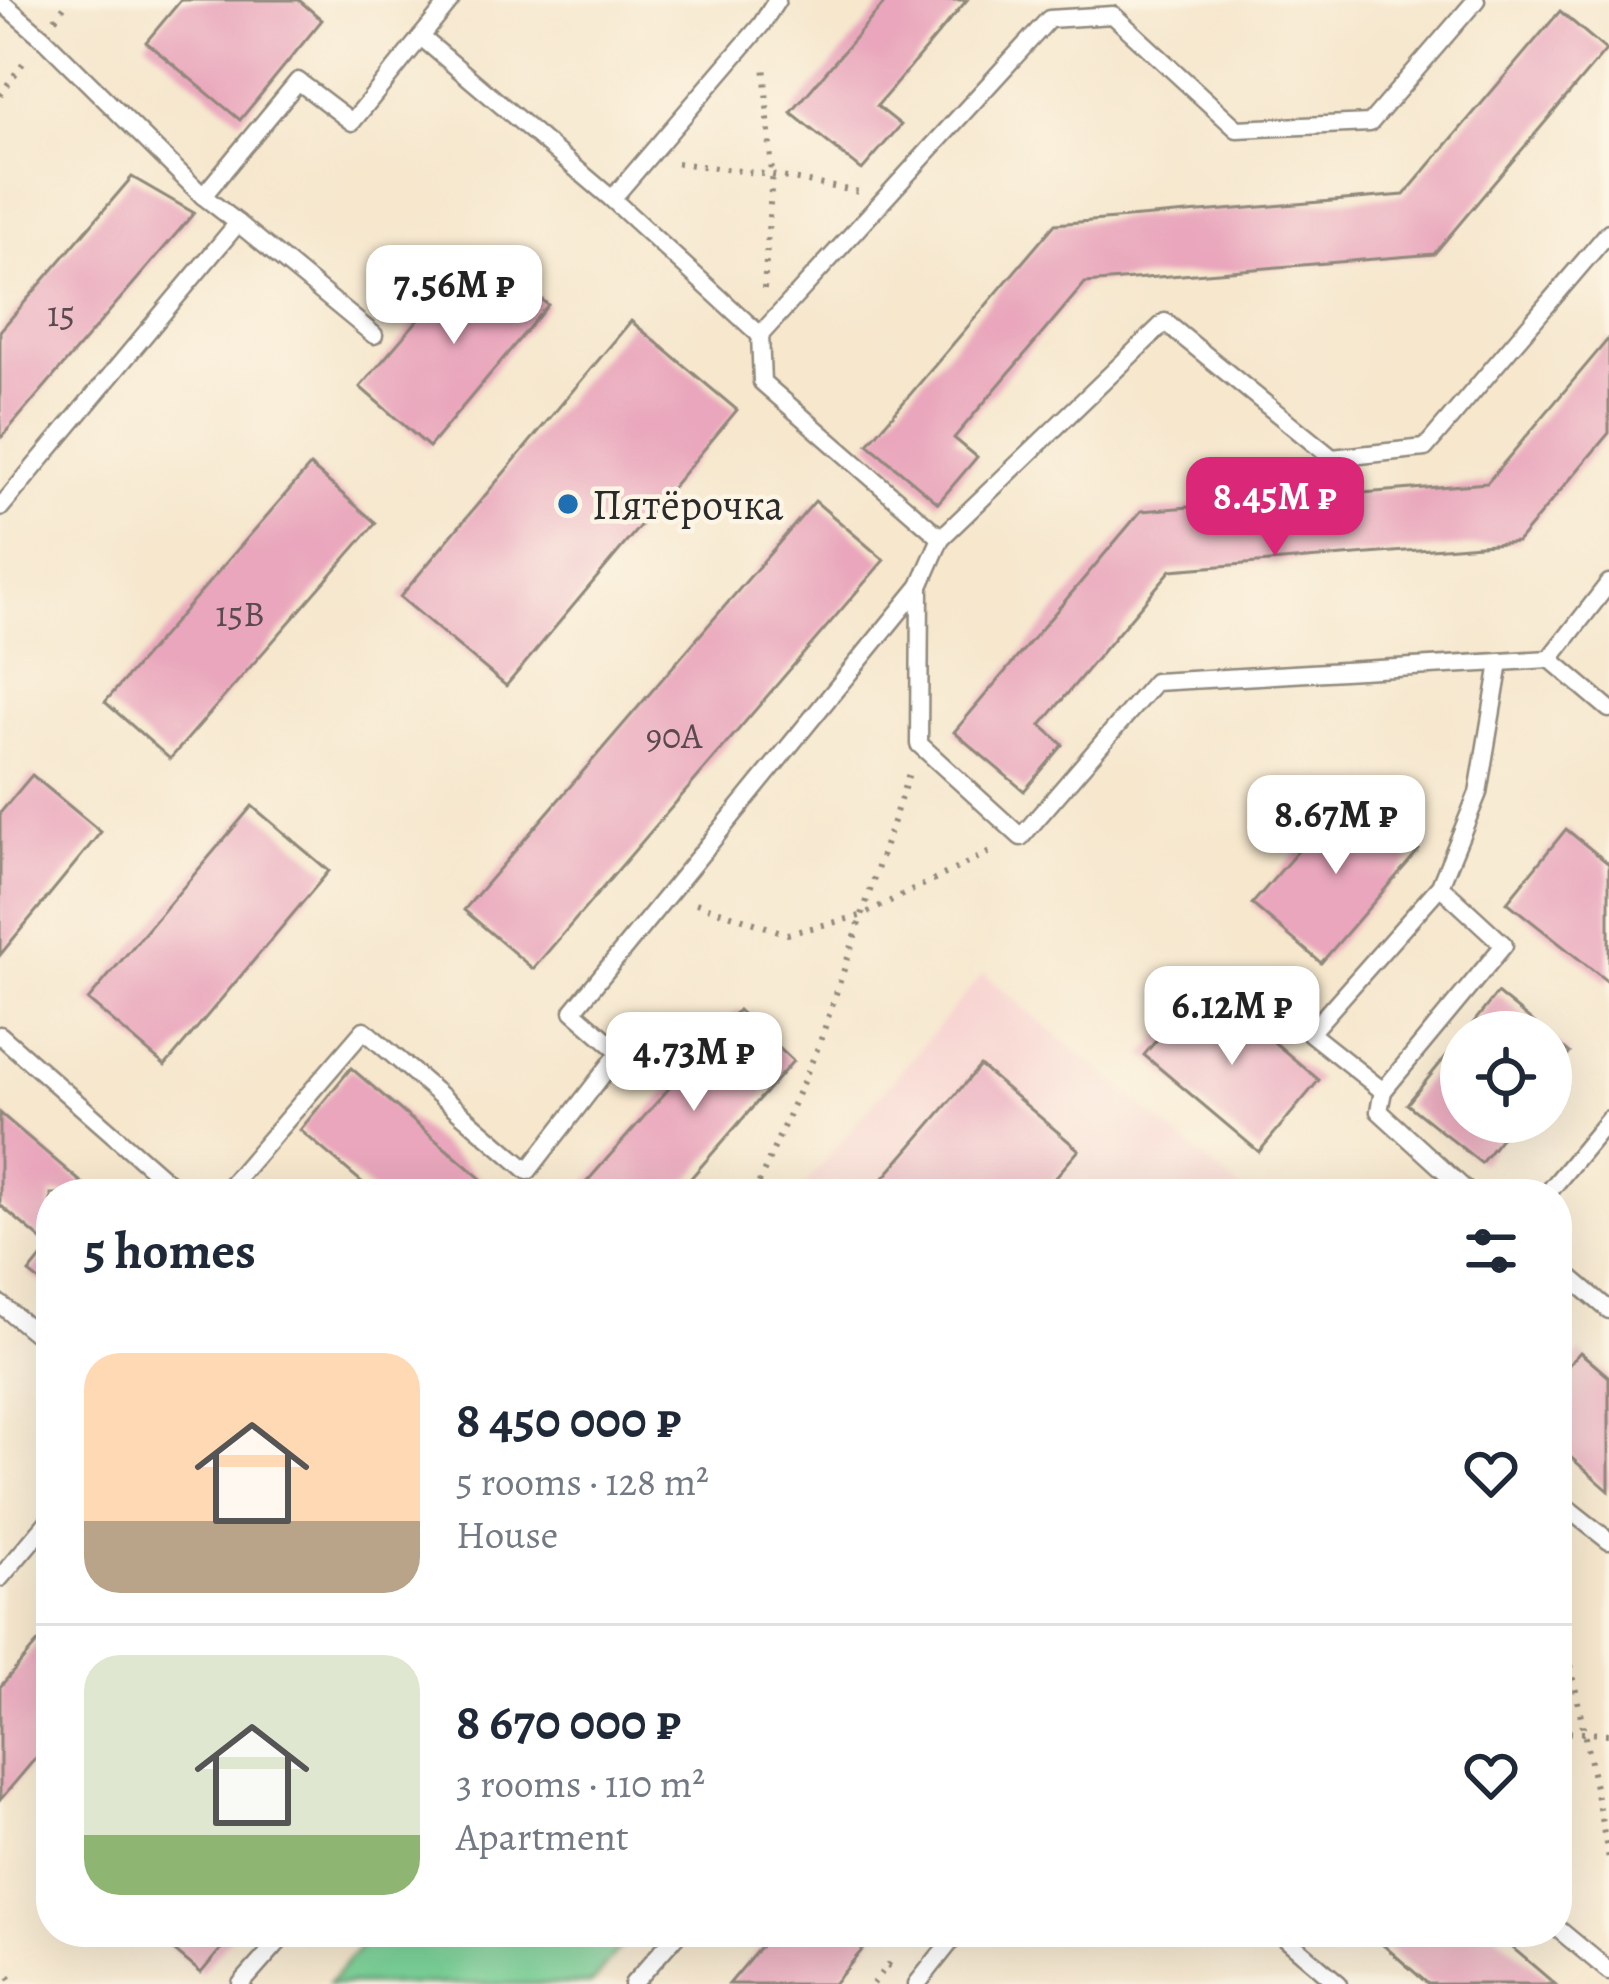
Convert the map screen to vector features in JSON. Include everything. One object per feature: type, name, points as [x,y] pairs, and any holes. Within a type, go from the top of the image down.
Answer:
[{"type":"lane","points":[[202,196],[298,81],[352,122],[451,0]]},
{"type":"lane","points":[[612,199],[650,159],[777,0]]},
{"type":"lane","points":[[941,538],[761,382],[760,335],[1049,19],[1113,15],[1237,129],[1370,123],[1476,0]]},
{"type":"lane","points":[[0,1],[202,196],[374,335]]},
{"type":"lane","points":[[421,37],[612,199],[760,335]]},
{"type":"lane","points":[[0,508],[238,223]]},
{"type":"lane","points":[[236,1179],[364,1030],[528,1171],[620,1052],[573,1011],[920,586],[941,538],[1165,322],[1331,458],[1425,448],[1609,232]]},
{"type":"lane","points":[[1550,659],[1609,583]]},
{"type":"lane","points":[[920,586],[919,744],[1021,837],[1155,682],[1550,659],[1609,709]]},
{"type":"lane","points":[[1383,1091],[1310,1034],[1440,886],[1478,794],[1500,663]]},
{"type":"lane","points":[[1440,886],[1504,945],[1383,1091],[1379,1111],[1454,1179]]},
{"type":"lane","points":[[0,1035],[164,1179]]},
{"type":"lane","points":[[1560,1179],[1609,1120]]},
{"type":"lane","points":[[1572,1279],[1609,1310]]},
{"type":"lane","points":[[0,1304],[36,1334]]},
{"type":"lane","points":[[1572,1513],[1609,1541]]},
{"type":"lane","points":[[0,1578],[36,1536]]},
{"type":"lane","points":[[1572,1941],[1609,1972]]},
{"type":"lane","points":[[241,1984],[274,1947]]},
{"type":"lane","points":[[634,1984],[667,1947]]},
{"type":"lane","points":[[916,1984],[946,1947]]},
{"type":"lane","points":[[1296,1947],[1339,1984]]},
{"type":"path","points":[[760,335],[772,175],[761,25]]},
{"type":"path","points":[[650,159],[772,175],[886,198]]},
{"type":"path","points":[[761,1179],[819,1045],[919,744]]},
{"type":"path","points":[[671,894],[787,934],[860,916],[1021,837]]},
{"type":"path","points":[[1572,1664],[1609,1859]]},
{"type":"path","points":[[1572,1733],[1609,1734]]},
{"type":"path","points":[[0,1968],[16,1984]]},
{"type":"shaded area","points":[[983,973],[1228,1179],[810,1179]]},
{"type":"green space","points":[[360,1947],[620,1947],[591,1984],[328,1984]]},
{"type":"building","points":[[181,0],[299,0],[322,20],[240,120],[146,42]]},
{"type":"building","points":[[887,0],[967,0],[877,106],[901,125],[862,170],[791,113]]},
{"type":"building","points":[[1560,11],[1606,50],[1434,254],[1085,283],[954,438],[977,457],[938,503],[868,444],[1055,224],[1404,195]]},
{"type":"building","points":[[132,177],[194,213],[0,439],[0,331]]},
{"type":"building","points":[[480,248],[548,305],[429,447],[360,387]]},
{"type":"building","name":"Пятёрочка","points":[[631,321],[737,410],[506,686],[400,597]]},
{"type":"building","points":[[1609,338],[1609,433],[1517,542],[1171,570],[1041,725],[1063,745],[1024,791],[954,732],[1141,511],[1487,483]]},
{"type":"building","points":[[310,466],[376,523],[170,759],[105,702]]},
{"type":"building","points":[[815,501],[884,560],[533,969],[464,910]]},
{"type":"building","points":[[32,775],[101,832],[0,955],[0,813]]},
{"type":"building","points":[[1351,790],[1419,850],[1321,963],[1252,904]]},
{"type":"building","points":[[252,806],[329,871],[165,1066],[88,1000]]},
{"type":"building","points":[[1566,829],[1609,864],[1609,983],[1507,902]]},
{"type":"building","points":[[1204,983],[1319,1080],[1259,1152],[1144,1055]]},
{"type":"building","points":[[1497,993],[1519,1011],[1483,1011]]},
{"type":"building","points":[[738,1010],[793,1061],[690,1179],[589,1179]]},
{"type":"building","points":[[1440,1064],[1440,1130],[1407,1104]]},
{"type":"building","points":[[980,1066],[1079,1150],[1054,1179],[883,1179]]},
{"type":"building","points":[[351,1068],[481,1179],[358,1179],[300,1130]]},
{"type":"building","points":[[0,1113],[77,1179],[36,1179],[36,1235],[0,1205]]},
{"type":"building","points":[[1456,1143],[1497,1143],[1481,1163]]},
{"type":"building","points":[[1580,1352],[1609,1377],[1609,1491],[1572,1458],[1572,1361]]},
{"type":"building","points":[[36,1645],[36,1758],[0,1800],[0,1687]]},
{"type":"building","points":[[170,1947],[223,1947],[201,1973]]},
{"type":"building","points":[[760,1947],[865,1947],[834,1984],[729,1984]]},
{"type":"building","points":[[1385,1947],[1512,1947],[1555,1984],[1428,1984]]},
{"type":"place","name":"Пятёрочка","points":[[568,504]]}]
